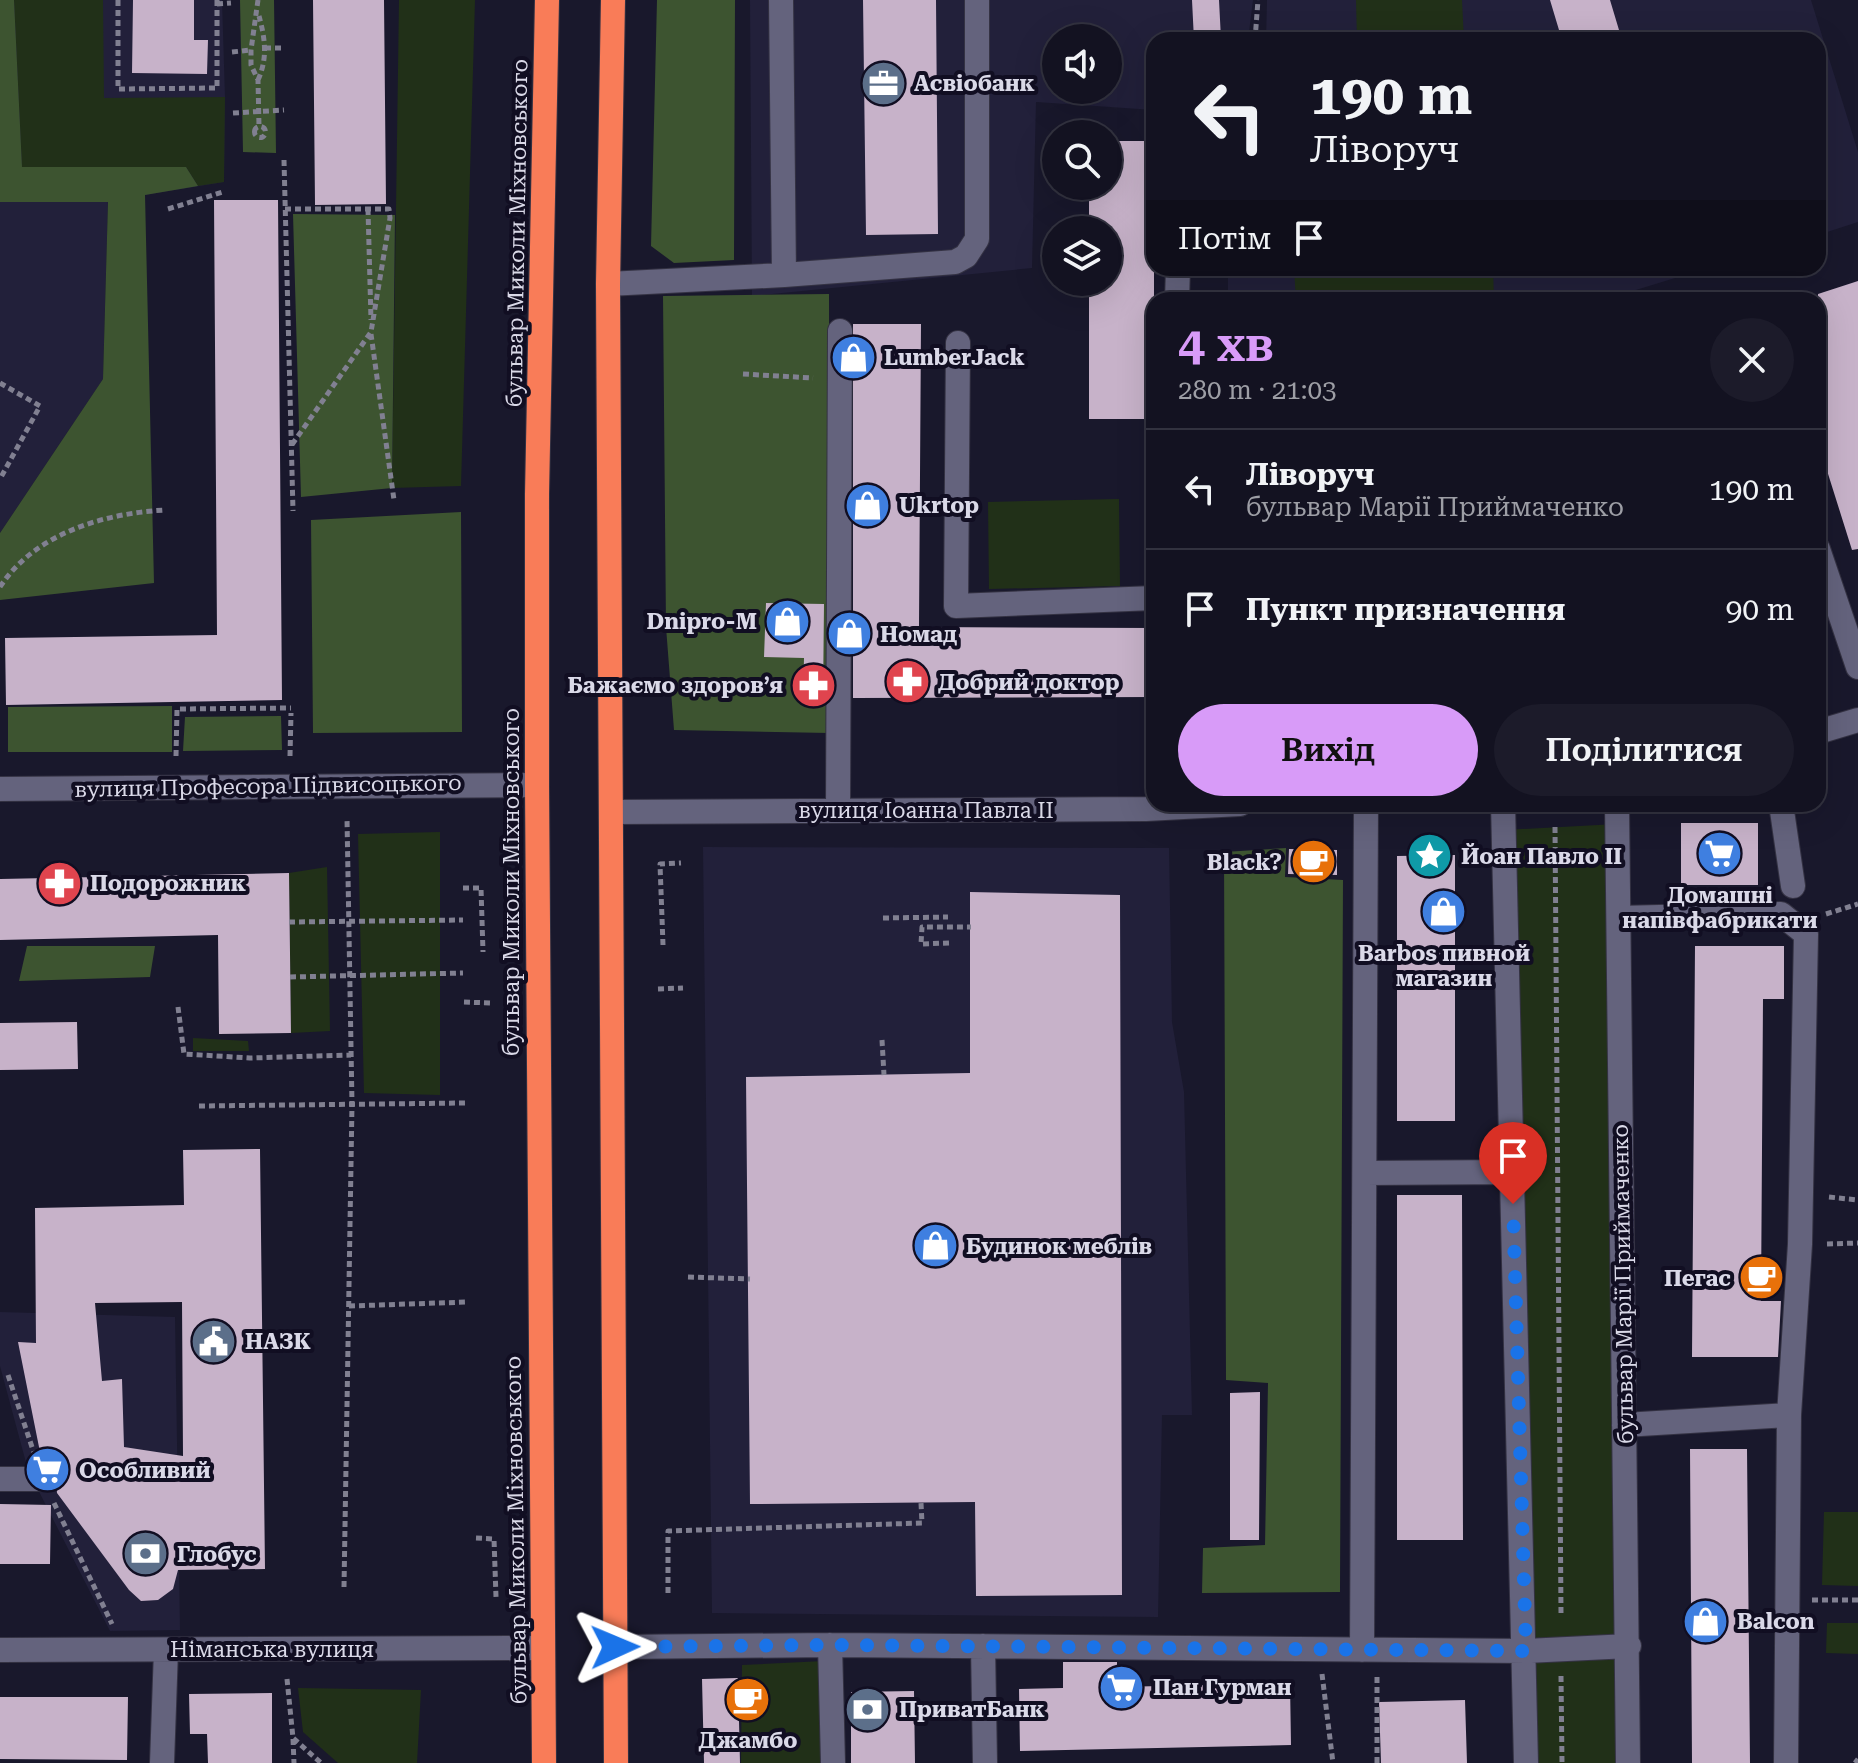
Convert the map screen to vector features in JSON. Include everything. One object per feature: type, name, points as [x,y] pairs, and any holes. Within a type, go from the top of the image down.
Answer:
[{"type":"highway","name":"бульвар Миколи Міхновського","points":[[544,1763],[537,785],[538,479],[547,0]]},
{"type":"highway","points":[[613,0],[608,284],[616,1763]]},
{"type":"street","points":[[781,0],[784,275]]},
{"type":"street","points":[[608,284],[955,262],[973,248],[977,239],[977,0]]},
{"type":"street","points":[[838,811],[840,331]]},
{"type":"street","points":[[958,343],[956,606],[1146,598]]},
{"type":"street","points":[[1826,573],[1858,667]]},
{"type":"street","points":[[1826,730],[1858,720]]},
{"type":"street","name":"вулиця Професора Підвисоцького","points":[[0,789],[537,785]]},
{"type":"street","name":"вулиця Іоанна Павла II","points":[[611,812],[1146,809]]},
{"type":"street","points":[[1366,812],[1365,1173],[1370,1650]]},
{"type":"street","points":[[1503,812],[1526,1651],[1526,1763]]},
{"type":"street","name":"бульвар Марії Приймаченко","points":[[1617,812],[1628,1763]]},
{"type":"street","points":[[1782,812],[1793,886]]},
{"type":"street","points":[[1619,918],[1781,914],[1806,934],[1800,1244],[1789,1415],[1786,1763]]},
{"type":"street","points":[[1365,1173],[1512,1172]]},
{"type":"street","points":[[1624,1425],[1789,1415]]},
{"type":"street","points":[[0,1479],[42,1479]]},
{"type":"street","points":[[830,1645],[833,1763]]},
{"type":"street","points":[[615,1647],[830,1645],[1526,1651],[1629,1646]]},
{"type":"street","points":[[983,1646],[985,1763]]},
{"type":"street","name":"Німанська вулиця","points":[[0,1650],[543,1648]]},
{"type":"street","points":[[162,1763],[166,1650]]},
{"type":"path","points":[[118,0],[118,89],[217,88],[217,2],[231,3]]},
{"type":"path","points":[[258,0],[265,48],[265,64],[258,80]]},
{"type":"path","points":[[1256,32],[1258,0]]},
{"type":"path","points":[[258,13],[251,33],[251,65],[258,80],[259,126]]},
{"type":"path","points":[[265,48],[284,48]]},
{"type":"path","points":[[232,52],[251,50]]},
{"type":"path","points":[[233,113],[284,110]]},
{"type":"path","points":[[284,160],[293,511]]},
{"type":"path","points":[[168,209],[223,192]]},
{"type":"path","points":[[285,209],[389,209],[371,332],[291,446]]},
{"type":"path","points":[[368,209],[371,332],[394,500]]},
{"type":"path","points":[[743,374],[840,379]]},
{"type":"path","points":[[0,383],[40,406],[0,479]]},
{"type":"path","points":[[0,587],[22,558],[84,525],[137,512],[166,510]]},
{"type":"path","points":[[176,756],[177,709],[291,711],[290,756]]},
{"type":"path","points":[[344,1587],[352,1104],[347,818]]},
{"type":"path","points":[[1555,827],[1561,1613]]},
{"type":"path","points":[[663,945],[660,864],[681,863]]},
{"type":"path","points":[[463,888],[481,888],[483,952]]},
{"type":"path","points":[[1831,913],[1858,904]]},
{"type":"path","points":[[883,918],[948,917]]},
{"type":"path","points":[[289,922],[463,920]]},
{"type":"path","points":[[949,943],[921,944],[922,927],[971,927]]},
{"type":"path","points":[[290,977],[463,973]]},
{"type":"path","points":[[658,989],[683,988]]},
{"type":"path","points":[[464,1002],[490,1003]]},
{"type":"path","points":[[178,1007],[184,1054],[250,1058],[351,1055]]},
{"type":"path","points":[[882,1040],[884,1075]]},
{"type":"path","points":[[199,1106],[466,1103]]},
{"type":"path","points":[[1835,1197],[1858,1200]]},
{"type":"path","points":[[1823,1244],[1858,1243]]},
{"type":"path","points":[[688,1277],[750,1279]]},
{"type":"path","points":[[349,1306],[468,1302]]},
{"type":"path","points":[[8,1375],[42,1479],[124,1650]]},
{"type":"path","points":[[668,1593],[668,1531],[922,1523],[921,1503]]},
{"type":"path","points":[[476,1538],[494,1539],[496,1597]]},
{"type":"path","points":[[1806,1600],[1858,1600]]},
{"type":"path","points":[[1319,1650],[1333,1763]]},
{"type":"path","points":[[1370,1650],[1377,1763]]},
{"type":"path","points":[[1561,1664],[1562,1763]]},
{"type":"path","points":[[287,1679],[294,1763]]},
{"type":"path","points":[[293,1738],[321,1763]]},
{"type":"shaded area","points":[[0,0],[222,0],[225,97],[224,182],[108,201],[103,379],[0,533]]},
{"type":"shaded area","points":[[750,0],[1253,0],[1249,32],[1146,32],[1146,109],[1066,104],[1122,104],[1122,24],[1042,24],[1042,102],[1036,102],[1032,268],[752,296]]},
{"type":"shaded area","points":[[1267,0],[1811,0],[1821,32],[1266,32]]},
{"type":"shaded area","points":[[1826,49],[1858,152],[1858,222],[1826,232]]},
{"type":"shaded area","points":[[1228,276],[1682,276],[1629,292],[1228,292]]},
{"type":"shaded area","points":[[703,847],[1169,848],[1172,1022],[1184,1092],[1192,1415],[1162,1415],[1158,1617],[712,1613]]},
{"type":"shaded area","points":[[0,1312],[175,1317],[180,1630],[110,1631],[28,1470],[0,1366]]},
{"type":"green space","points":[[0,0],[14,0],[22,167],[186,167],[198,186],[145,195],[154,583],[0,600],[0,533],[103,379],[108,202],[0,202]]},
{"type":"green space","points":[[14,0],[103,0],[104,98],[225,97],[224,182],[198,186],[186,167],[22,168]]},
{"type":"green space","points":[[240,0],[274,0],[276,153],[243,152]]},
{"type":"green space","points":[[399,0],[475,0],[461,486],[392,488]]},
{"type":"green space","points":[[657,0],[735,0],[734,260],[674,263],[651,246]]},
{"type":"green space","points":[[1356,0],[1462,0],[1464,32],[1357,32]]},
{"type":"green space","points":[[293,214],[395,215],[392,488],[301,497]]},
{"type":"green space","points":[[1294,276],[1493,276],[1494,292],[1296,292]]},
{"type":"green space","points":[[829,294],[830,733],[674,730],[666,627],[663,296]]},
{"type":"green space","points":[[1119,499],[1120,586],[989,589],[988,502]]},
{"type":"green space","points":[[461,512],[462,732],[313,733],[311,520]]},
{"type":"green space","points":[[172,706],[172,752],[8,752],[8,707]]},
{"type":"green space","points":[[281,716],[282,750],[183,751],[185,717]]},
{"type":"green space","points":[[1617,824],[1628,1763],[1526,1763],[1503,830]]},
{"type":"green space","points":[[440,832],[440,1095],[364,1093],[358,834]]},
{"type":"green space","points":[[1286,848],[1285,877],[1343,880],[1340,1592],[1202,1593],[1203,1548],[1265,1545],[1268,1383],[1226,1380],[1224,852]]},
{"type":"green space","points":[[327,867],[330,1031],[291,1033],[289,873]]},
{"type":"green space","points":[[27,946],[155,946],[150,977],[19,981]]},
{"type":"green space","points":[[193,1038],[248,1041],[249,1051],[193,1051]]},
{"type":"green space","points":[[1824,1512],[1858,1512],[1858,1586],[1822,1585]]},
{"type":"green space","points":[[1827,1623],[1858,1623],[1858,1654],[1826,1653]]},
{"type":"green space","points":[[824,1661],[825,1763],[741,1763],[742,1665]]},
{"type":"green space","points":[[298,1688],[421,1690],[417,1763],[338,1763],[303,1732]]},
{"type":"building","points":[[133,0],[194,0],[194,40],[208,40],[207,74],[132,73]]},
{"type":"building","points":[[313,0],[384,0],[386,204],[315,205]]},
{"type":"building","points":[[863,0],[936,0],[938,234],[866,235]]},
{"type":"building","points":[[1192,0],[1219,0],[1221,32],[1194,32]]},
{"type":"building","points":[[1550,0],[1610,0],[1620,32],[1560,32]]},
{"type":"building","points":[[1122,141],[1146,141],[1146,276],[1154,276],[1154,292],[1146,292],[1146,419],[1089,419],[1089,296],[1122,296],[1122,216],[1089,216],[1089,200],[1122,200]]},
{"type":"building","points":[[214,200],[278,200],[282,700],[6,705],[5,638],[217,635]]},
{"type":"building","points":[[1858,281],[1858,549],[1852,550],[1826,467],[1824,292]]},
{"type":"building","points":[[853,324],[921,324],[919,627],[1146,628],[1146,697],[853,698]]},
{"type":"building","points":[[766,603],[824,604],[823,698],[803,698],[804,658],[764,657]]},
{"type":"building","name":"Домашні напівфабрикати","points":[[1681,823],[1758,823],[1758,885],[1681,885]]},
{"type":"building","name":"Black?","points":[[1289,849],[1337,850],[1337,875],[1288,874]]},
{"type":"building","points":[[1455,855],[1455,1121],[1397,1121],[1397,856]]},
{"type":"building","points":[[289,873],[291,1033],[219,1034],[218,935],[0,940],[0,879]]},
{"type":"building","name":"Будинок меблів","points":[[970,892],[1120,895],[1122,1595],[976,1596],[975,1502],[750,1504],[746,1077],[970,1073]]},
{"type":"building","points":[[1695,946],[1784,946],[1784,999],[1763,999],[1761,1301],[1781,1301],[1778,1357],[1692,1357]]},
{"type":"building","points":[[77,1022],[78,1069],[0,1070],[0,1023]]},
{"type":"building","points":[[260,1149],[265,1569],[178,1570],[173,1589],[158,1600],[141,1601],[129,1590],[57,1493],[55,1472],[46,1465],[39,1447],[18,1342],[36,1343],[35,1208],[184,1205],[183,1150]],"holes":[[[182,1302],[183,1456],[124,1447],[122,1379],[102,1381],[95,1303]]]},
{"type":"building","points":[[1397,1195],[1462,1195],[1463,1540],[1397,1540]]},
{"type":"building","points":[[1260,1392],[1259,1540],[1230,1540],[1230,1393]]},
{"type":"building","points":[[1690,1449],[1747,1449],[1750,1763],[1692,1763]]},
{"type":"building","points":[[0,1504],[51,1505],[50,1564],[0,1564]]},
{"type":"building","points":[[1063,1662],[1117,1662],[1117,1687],[1290,1683],[1291,1745],[1020,1751],[1019,1689],[1063,1688]]},
{"type":"building","points":[[738,1678],[740,1763],[704,1763],[702,1679]]},
{"type":"building","points":[[914,1691],[915,1763],[851,1763],[851,1692]]},
{"type":"building","points":[[272,1693],[272,1763],[208,1763],[207,1734],[190,1734],[189,1694]]},
{"type":"building","points":[[0,1697],[128,1697],[127,1760],[0,1759]]},
{"type":"building","points":[[1465,1700],[1467,1763],[1381,1763],[1379,1702]]},
{"type":"place","name":"Асвіобанк","points":[[883,83]]},
{"type":"place","name":"LumberJack","points":[[853,357]]},
{"type":"place","name":"Ukrtop","points":[[868,505]]},
{"type":"place","name":"Dnipro-M","points":[[788,621]]},
{"type":"place","name":"Номад","points":[[849,634]]},
{"type":"place","name":"Добрий доктор","points":[[907,682]]},
{"type":"place","name":"Бажаємо здоровʼя","points":[[814,685]]},
{"type":"place","name":"Домашні напівфабрикати","points":[[1720,854]]},
{"type":"place","name":"Йоан Павло II","points":[[1430,856]]},
{"type":"place","name":"Black?","points":[[1313,862]]},
{"type":"place","name":"Подорожник","points":[[59,883]]},
{"type":"place","name":"Barbos пивной магазин","points":[[1444,912]]},
{"type":"place","name":"Будинок меблів","points":[[935,1246]]},
{"type":"place","name":"Пегас","points":[[1762,1278]]},
{"type":"place","name":"НАЗК","points":[[214,1341]]},
{"type":"place","name":"Особливий","points":[[48,1470]]},
{"type":"place","name":"Глобус","points":[[146,1554]]},
{"type":"place","name":"Balcon","points":[[1706,1621]]},
{"type":"place","name":"Пан Гурман","points":[[1122,1687]]},
{"type":"place","name":"Джамбо","points":[[748,1699]]},
{"type":"place","name":"ПриватБанк","points":[[868,1709]]},
{"type":"route","points":[[615,1647],[830,1645],[1526,1651],[1513,1204]]}]
